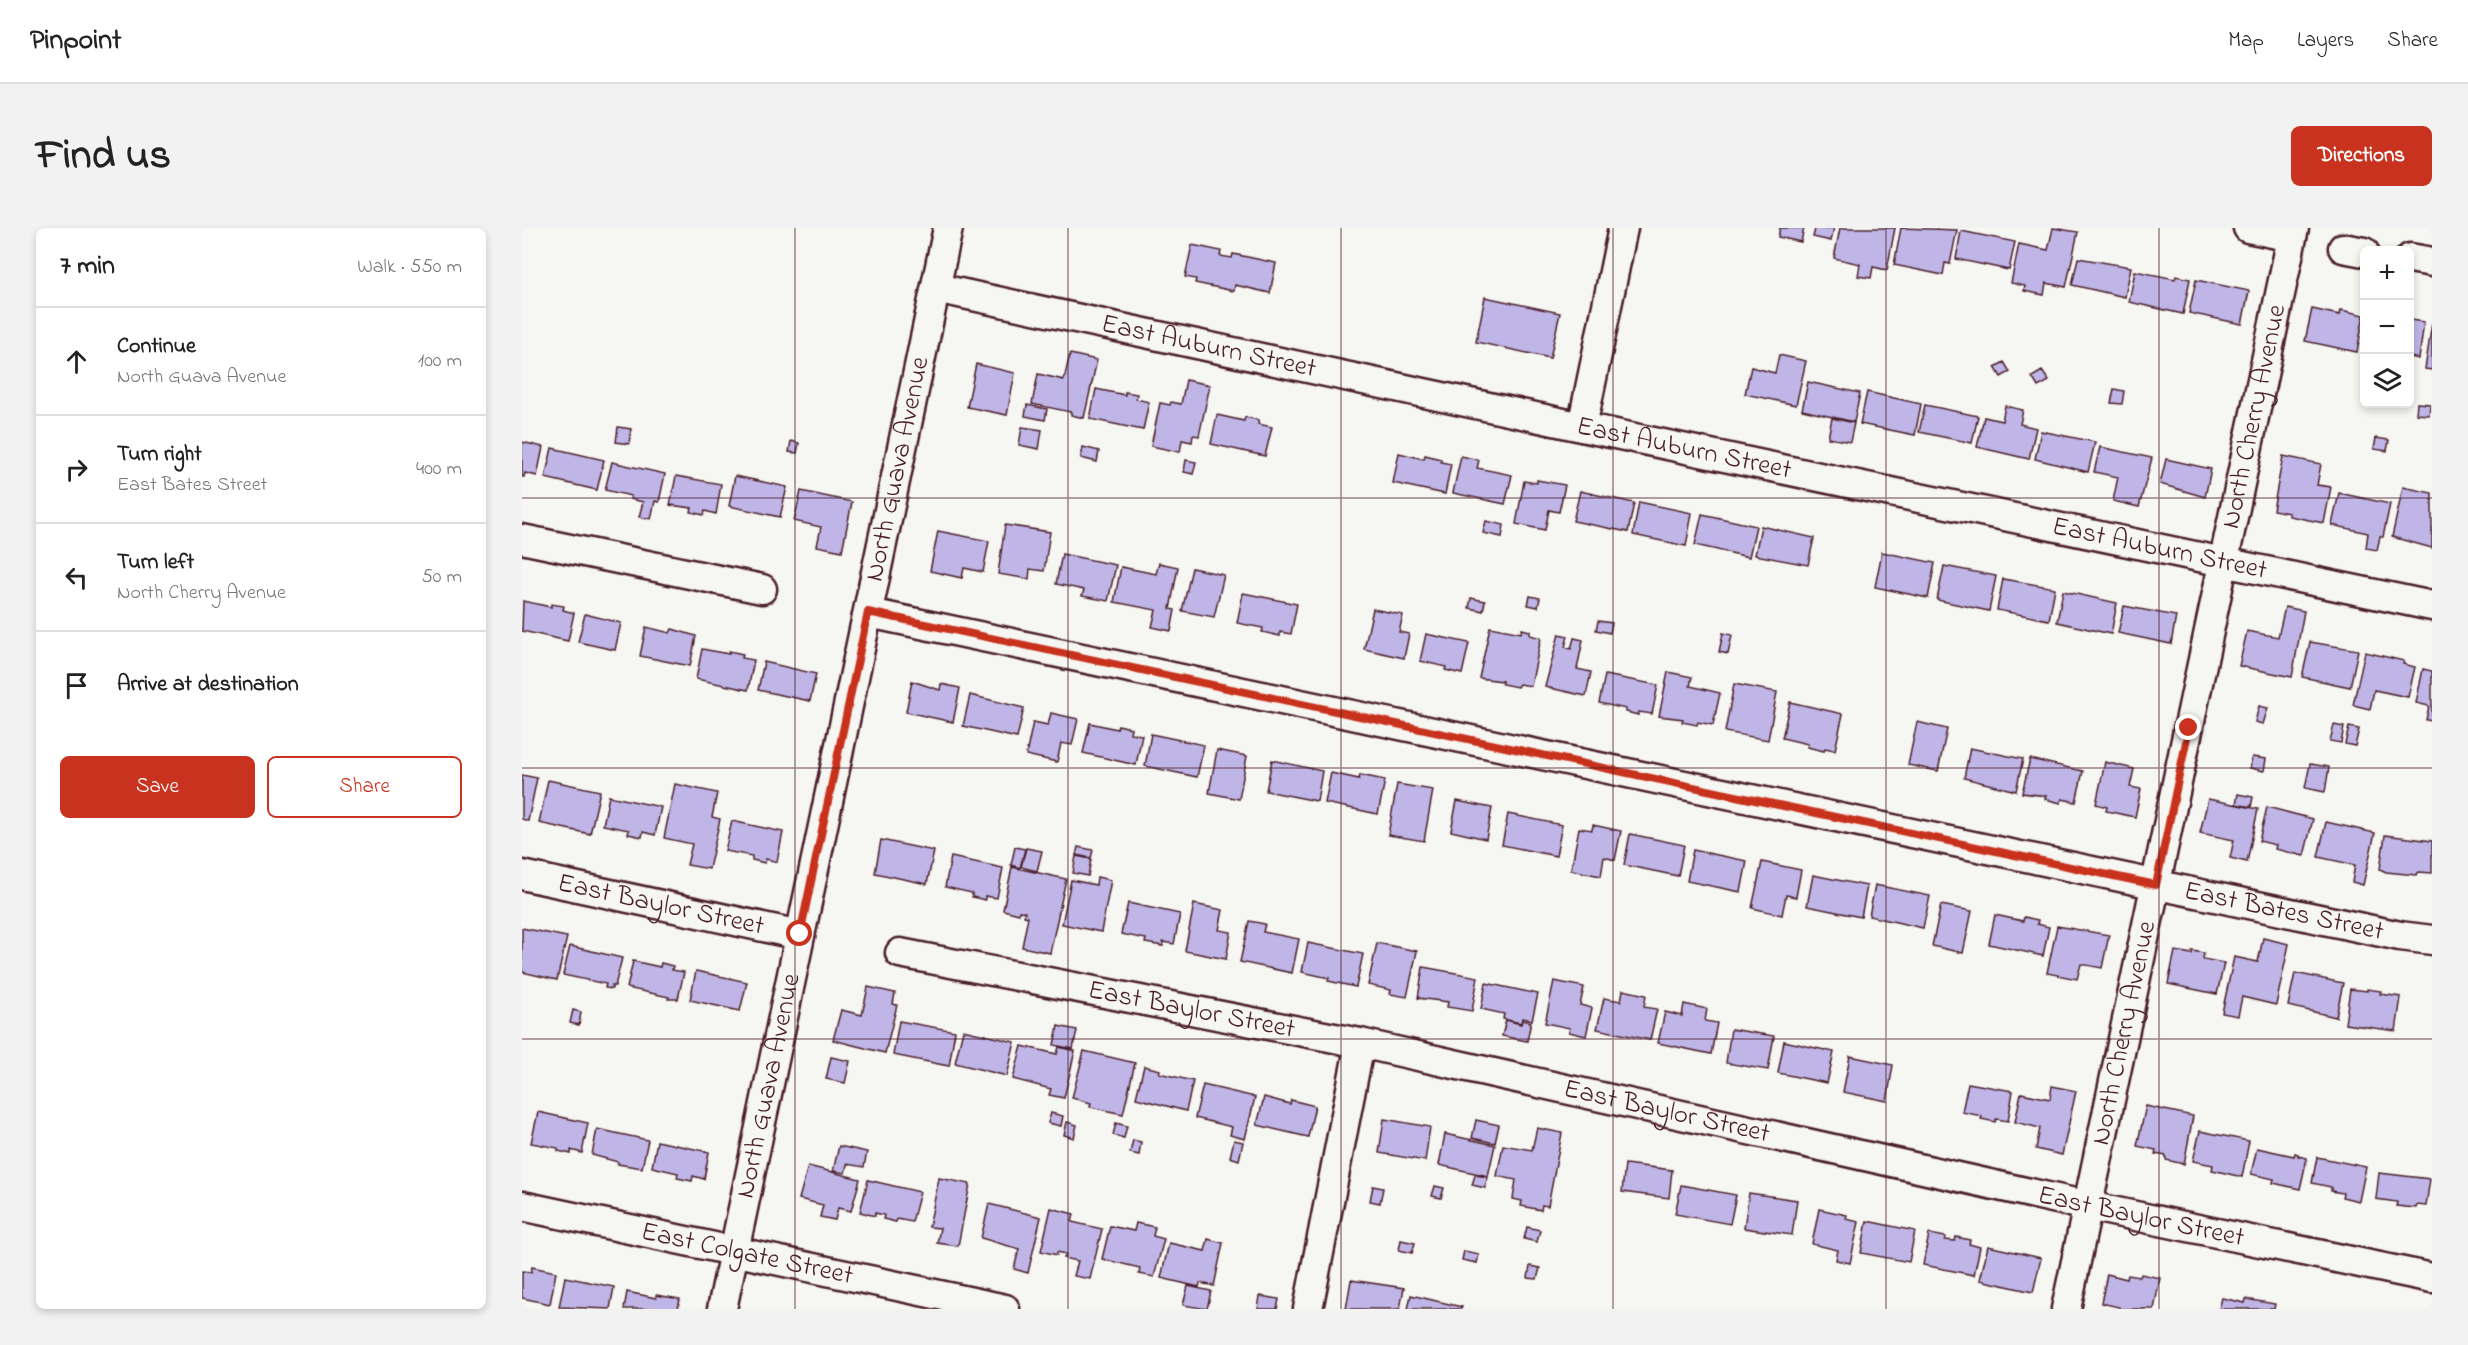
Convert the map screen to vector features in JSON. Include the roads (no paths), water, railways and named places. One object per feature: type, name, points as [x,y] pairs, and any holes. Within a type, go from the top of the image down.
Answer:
[{"type":"street","name":"North Guava Avenue","points":[[722,1309],[948,228]]},
{"type":"street","points":[[1582,427],[1623,228]]},
{"type":"street","points":[[2248,228],[2293,233]]},
{"type":"street","name":"North Cherry Avenue","points":[[2066,1309],[2293,233]]},
{"type":"street","points":[[2414,259],[2432,262]]},
{"type":"street","name":"East Auburn Street","points":[[936,288],[2432,606]]},
{"type":"street","points":[[522,539],[762,589]]},
{"type":"street","name":"East Bates Street","points":[[868,612],[2156,885],[2400,936],[2432,940]]},
{"type":"street","name":"East Baylor Street","points":[[522,875],[800,934]]},
{"type":"street","name":"East Baylor Street","points":[[900,953],[1360,1043],[2088,1206],[2432,1278]]},
{"type":"street","points":[[1308,1309],[1360,1043]]},
{"type":"street","name":"East Colgate Street","points":[[522,1206],[1005,1309]]}]
